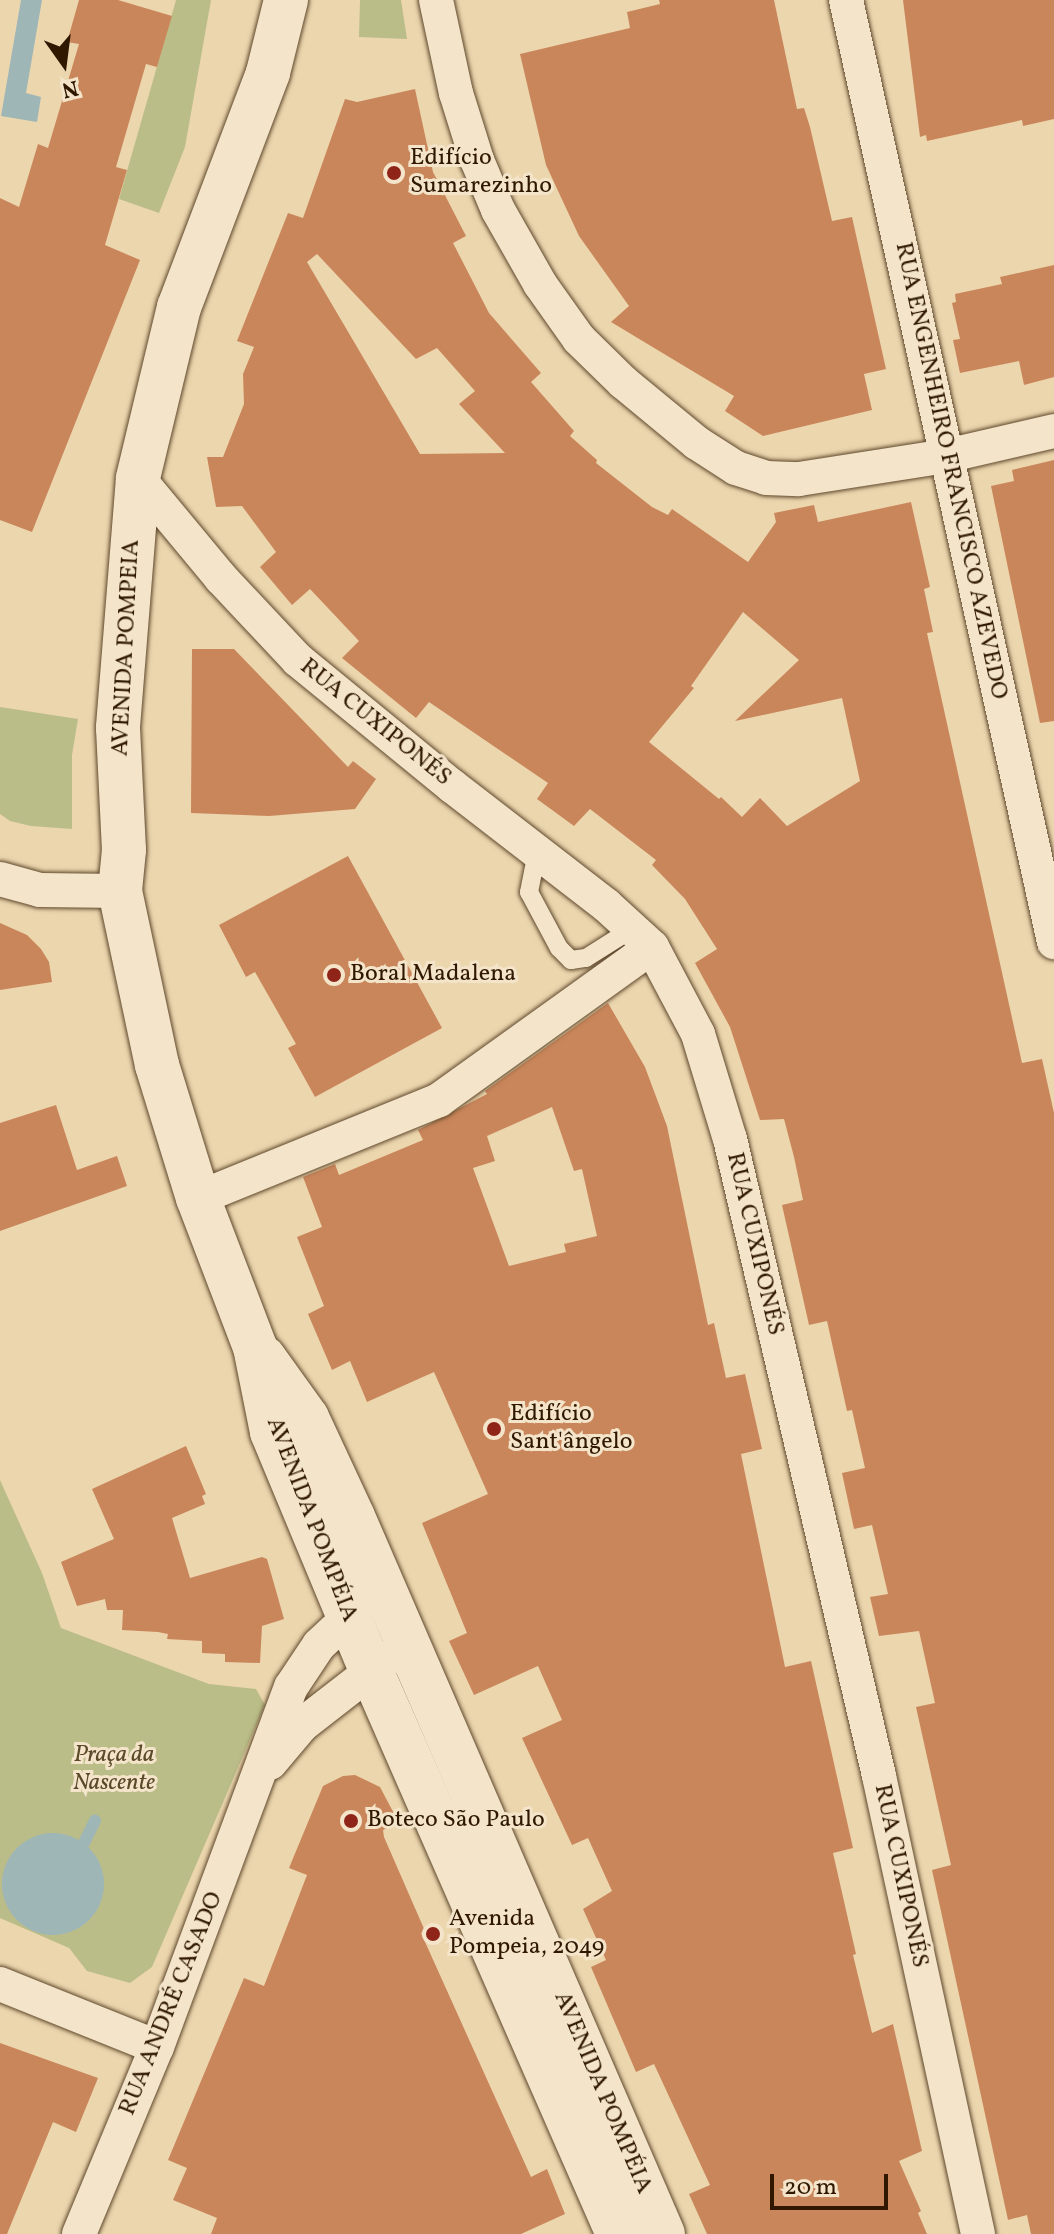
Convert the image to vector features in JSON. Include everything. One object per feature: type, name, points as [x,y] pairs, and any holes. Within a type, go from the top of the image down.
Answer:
[{"type":"main road","name":"AVENIDA POMPEIA","points":[[255,1347],[198,1198],[157,1065],[120,891],[124,850],[118,728],[138,478],[179,307],[268,73],[286,0]]},
{"type":"main road","name":"AVENIDA POMPÉIA","points":[[255,1347],[307,1418],[663,2234]]},
{"type":"main road","name":"AVENIDA POMPÉIA","points":[[255,1347],[272,1432],[371,1670],[618,2234]]},
{"type":"street","points":[[436,0],[456,93],[477,160],[498,210],[540,284],[579,339],[623,382],[697,443],[736,468],[766,478],[799,479],[946,456],[1054,431]]},
{"type":"street","name":"RUA ENGENHEIRO FRANCISCO AZEVEDO","points":[[846,0],[1054,942]]},
{"type":"street","name":"RUA CUXIPONÉS","points":[[138,478],[221,578],[298,660],[642,938],[698,1034],[730,1139],[879,1776],[978,2234]]},
{"type":"street","points":[[0,879],[40,890],[120,891]]},
{"type":"street","points":[[198,1198],[439,1100],[642,938]]},
{"type":"street","name":"RUA ANDRÉ CASADO","points":[[79,2234],[157,2047],[262,1773],[291,1687],[319,1645],[383,1588]]},
{"type":"street","name":"RUA ANDRÉ CASADO","points":[[262,1773],[302,1725],[407,1644]]},
{"type":"street","points":[[0,1984],[157,2047]]},
{"type":"lane","points":[[537,852],[529,892],[559,948],[571,960],[586,958],[642,938]]},
{"type":"green space","points":[[176,0],[211,0],[185,147],[159,213],[119,199]]},
{"type":"green space","points":[[360,0],[401,0],[407,39],[359,37]]},
{"type":"green space","points":[[0,707],[78,719],[72,755],[72,829],[31,826],[10,821],[0,814]]},
{"type":"green space","name":"Praça da Nascente","points":[[0,1480],[42,1573],[61,1628],[209,1684],[256,1689],[265,1705],[152,1967],[130,1983],[87,1971],[69,1948],[0,1918]]},
{"type":"water","points":[[21,0],[42,0],[26,93],[41,97],[37,122],[1,116]]},
{"type":"water","points":[[53,1833],[73,1837],[89,1848],[100,1864],[104,1884],[100,1904],[89,1920],[73,1931],[53,1935],[33,1931],[17,1920],[6,1904],[2,1884],[6,1864],[17,1848],[33,1837]]},
{"type":"building","points":[[79,0],[118,0],[172,16],[157,67],[146,64],[116,167],[127,170],[105,245],[140,260],[32,532],[0,520],[0,198],[19,207],[38,144],[48,148],[79,44],[67,42]]},
{"type":"building","points":[[659,0],[774,0],[797,109],[804,108],[810,127],[832,221],[852,217],[886,369],[864,374],[872,410],[763,436],[725,411],[734,396],[611,322],[629,306],[579,236],[546,165],[520,54],[630,28],[627,12],[660,4]]},
{"type":"building","points":[[903,0],[1054,0],[1054,119],[1023,126],[1022,120],[927,141],[926,135],[920,137]]},
{"type":"building","points":[[415,89],[433,172],[466,236],[453,243],[489,313],[541,373],[531,382],[574,431],[570,436],[597,460],[596,463],[652,507],[668,515],[672,509],[748,562],[776,522],[774,513],[814,505],[818,522],[911,502],[930,587],[924,589],[933,632],[927,633],[1022,1063],[1042,1059],[1054,1113],[1054,2234],[1031,2234],[1027,2215],[1008,2220],[932,1870],[951,1865],[916,1707],[935,1703],[919,1631],[879,1636],[870,1597],[888,1594],[872,1525],[854,1529],[842,1473],[865,1468],[852,1410],[847,1411],[827,1321],[809,1325],[782,1205],[803,1200],[794,1157],[784,1119],[760,1120],[730,1027],[695,963],[717,949],[685,899],[652,865],[656,860],[590,809],[574,826],[537,799],[548,783],[429,702],[416,718],[342,658],[359,641],[310,589],[292,605],[260,567],[276,552],[242,506],[216,507],[207,457],[223,457],[244,404],[243,374],[254,347],[237,341],[288,213],[303,218],[345,99],[357,102]],"holes":[[[317,254],[416,359],[437,348],[475,391],[459,404],[505,453],[420,454],[307,262]],[[743,612],[799,660],[735,721],[842,698],[860,781],[787,826],[760,798],[742,817],[649,742],[694,688],[691,686]]]},
{"type":"building","points":[[1054,265],[1054,377],[1024,385],[1019,361],[960,373],[953,340],[960,339],[952,303],[956,302],[955,294],[1002,284],[1000,277]]},
{"type":"building","points":[[1054,460],[1054,721],[1040,723],[991,486],[1014,481],[1012,470]]},
{"type":"building","points":[[192,649],[234,649],[348,767],[353,761],[376,779],[355,809],[269,816],[191,813]]},
{"type":"building","name":"Boral Madalena","points":[[348,856],[442,1028],[315,1097],[288,1048],[296,1044],[255,972],[246,977],[219,925]]},
{"type":"building","points":[[0,923],[27,935],[41,949],[49,962],[52,982],[0,990]]},
{"type":"building","points":[[608,1003],[645,1067],[667,1126],[708,1325],[714,1323],[726,1378],[745,1374],[762,1449],[741,1454],[785,1667],[811,1661],[853,1848],[833,1853],[856,1954],[853,1955],[872,2033],[893,2024],[922,2151],[899,2161],[921,2211],[918,2213],[927,2234],[707,2234],[689,2194],[710,2185],[654,2064],[636,2072],[591,1967],[606,1960],[583,1909],[612,1891],[588,1838],[572,1845],[522,1738],[562,1720],[538,1666],[474,1695],[449,1641],[467,1633],[422,1523],[488,1494],[434,1372],[367,1402],[350,1361],[332,1370],[308,1314],[324,1306],[297,1237],[322,1227],[303,1177],[335,1164],[339,1175],[423,1140],[418,1130],[487,1094],[485,1091]],"holes":[[[552,1107],[574,1171],[582,1169],[597,1236],[564,1244],[566,1252],[509,1266],[473,1168],[495,1161],[487,1136]]]},
{"type":"building","points":[[56,1105],[77,1170],[117,1156],[127,1186],[0,1231],[0,1123]]},
{"type":"building","points":[[186,1446],[206,1494],[202,1496],[205,1504],[172,1518],[190,1578],[262,1557],[267,1559],[284,1619],[262,1626],[260,1663],[225,1662],[225,1654],[202,1653],[202,1641],[167,1639],[168,1634],[158,1632],[122,1630],[123,1610],[107,1610],[105,1599],[77,1606],[61,1562],[114,1539],[92,1489]]},
{"type":"building","points":[[355,1775],[380,1787],[399,1823],[383,1830],[384,1837],[425,1931],[421,1933],[531,2177],[547,2169],[565,2214],[521,2234],[211,2234],[217,2218],[173,2200],[187,2168],[168,2160],[244,1978],[264,1986],[307,1875],[289,1868],[323,1786],[343,1776]]},
{"type":"building","points":[[0,2043],[98,2078],[76,2132],[53,2122],[7,2234],[0,2234]]},
{"type":"waterway","points":[[84,1843],[95,1820]]},
{"type":"place","name":"Edifício Sumarezinho","points":[[394,173]]},
{"type":"place","name":"Boral Madalena","points":[[334,975]]},
{"type":"place","name":"Edifício Sant'ângelo","points":[[494,1429]]},
{"type":"place","name":"Boteco São Paulo","points":[[351,1821]]},
{"type":"place","name":"Avenida Pompeia, 2049","points":[[433,1934]]}]
